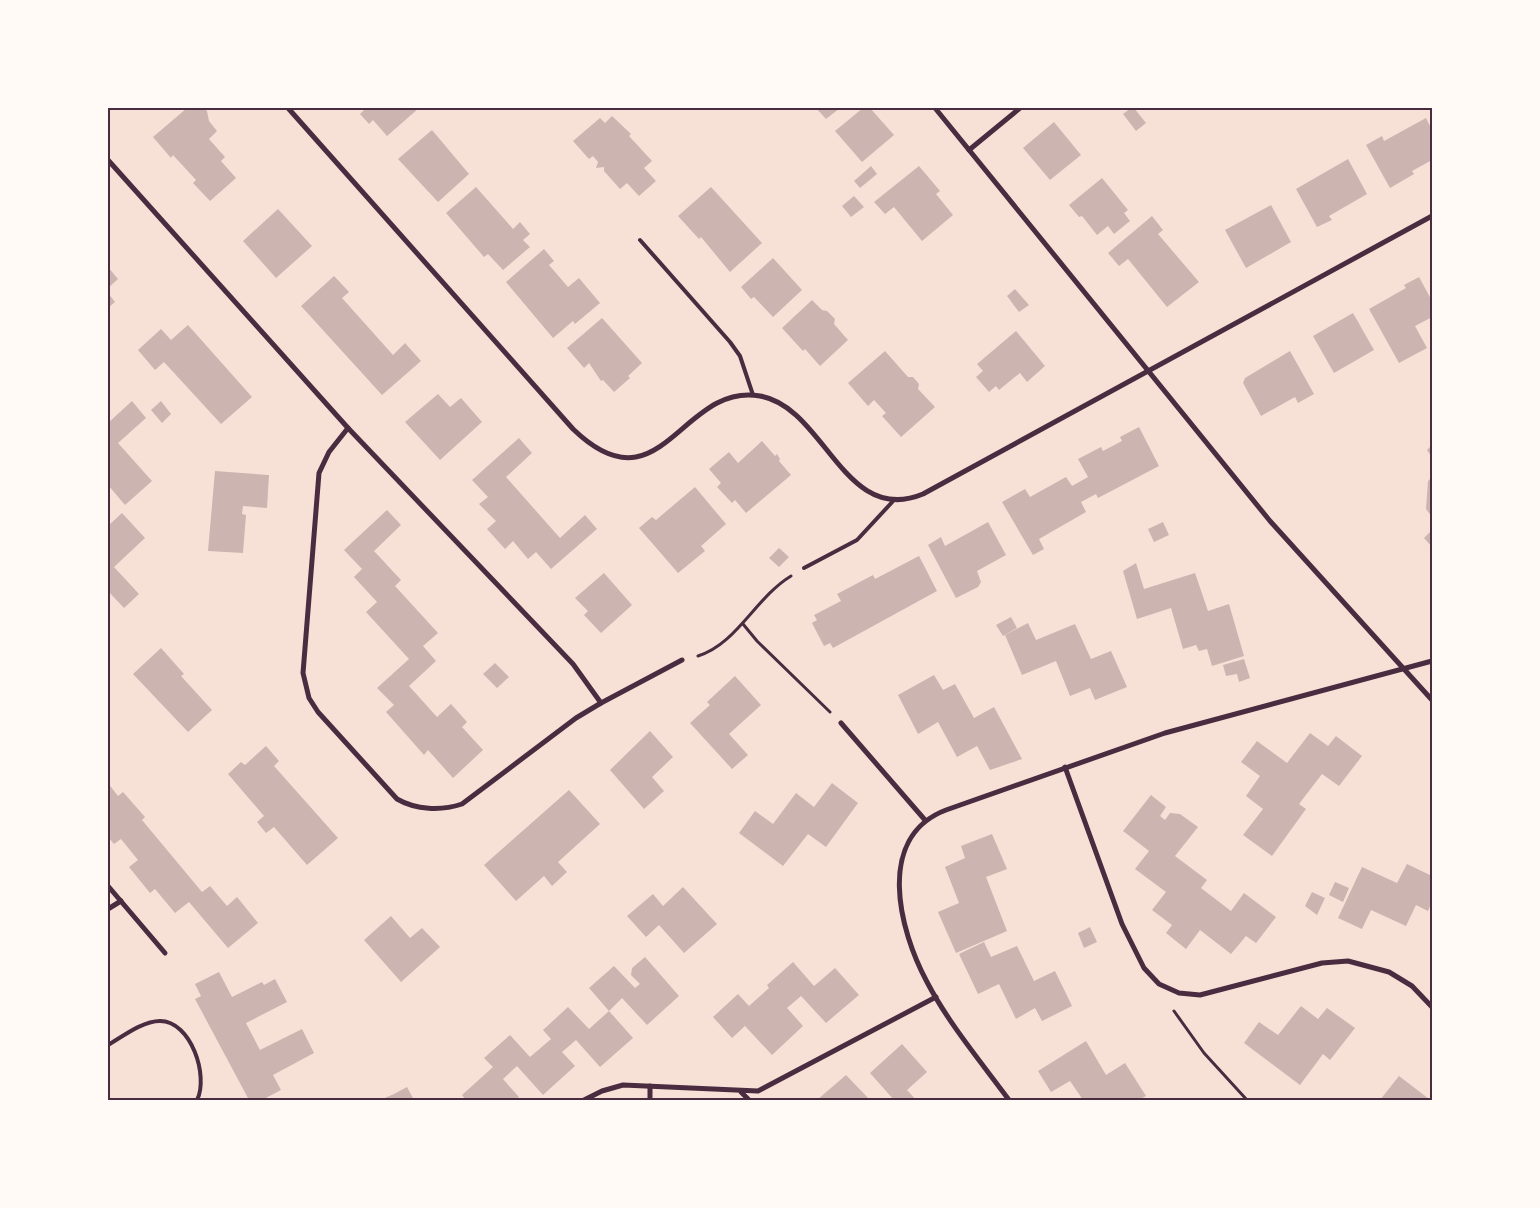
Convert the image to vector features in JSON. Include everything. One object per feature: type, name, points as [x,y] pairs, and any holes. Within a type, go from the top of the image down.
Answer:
[{"type":"street","points":[[288,108],[573,429],[596,449],[617,456],[629,457],[649,453],[666,444],[717,402],[733,396],[753,395],[773,399],[788,408],[855,482],[878,496],[895,499],[906,499],[923,494],[1432,216]]},
{"type":"street","points":[[935,108],[1287,542],[1432,700]]},
{"type":"street","points":[[969,150],[1020,108]]},
{"type":"street","points":[[108,160],[348,428],[573,664],[601,702]]},
{"type":"street","points":[[348,428],[329,452],[319,474],[303,673],[309,698],[318,712],[390,792],[404,803],[417,807],[443,808],[462,804],[576,718],[601,702],[682,660]]},
{"type":"street","points":[[1009,1100],[936,997],[915,954],[903,915],[900,873],[906,845],[925,820],[939,812],[1183,727],[1432,661]]},
{"type":"street","points":[[841,722],[925,820]]},
{"type":"street","points":[[1065,767],[1125,930],[1144,968],[1159,984],[1179,993],[1200,995],[1322,963],[1348,961],[1389,972],[1412,986],[1432,1007]]},
{"type":"street","points":[[108,886],[165,952]]},
{"type":"street","points":[[108,909],[121,901]]},
{"type":"street","points":[[584,1100],[614,1087],[650,1086],[741,1092],[758,1091],[936,997]]},
{"type":"street","points":[[650,1086],[650,1100]]},
{"type":"street","points":[[741,1092],[749,1100]]},
{"type":"lane","points":[[640,240],[730,342],[740,356],[753,395]]},
{"type":"lane","points":[[804,568],[857,540],[895,499]]},
{"type":"lane","points":[[108,1045],[152,1022],[160,1021],[178,1027],[201,1069],[202,1090],[197,1100]]},
{"type":"path","points":[[682,660],[715,648],[743,624],[761,599],[778,584],[804,568]]},
{"type":"path","points":[[743,624],[757,641],[841,722]]},
{"type":"path","points":[[1159,984],[1190,1036],[1247,1100]]},
{"type":"building","points":[[187,108],[204,108],[207,111],[209,121],[217,131],[209,139],[225,157],[221,161],[236,178],[210,201],[193,183],[196,180],[173,155],[171,158],[153,137]]},
{"type":"building","points":[[362,108],[419,108],[387,136],[373,120],[369,124],[360,114],[364,110]]},
{"type":"building","points":[[816,108],[840,108],[826,119]]},
{"type":"building","points":[[863,108],[870,108],[894,135],[862,162],[835,131]]},
{"type":"building","points":[[1134,108],[1146,123],[1136,131],[1123,114]]},
{"type":"building","points":[[612,116],[631,134],[629,136],[652,161],[644,168],[656,181],[639,196],[627,183],[620,189],[604,171],[604,167],[596,168],[598,162],[593,156],[589,159],[573,141],[600,118],[605,123]]},
{"type":"building","points":[[1426,118],[1432,130],[1432,160],[1412,171],[1414,174],[1390,188],[1366,145],[1382,136],[1384,141]]},
{"type":"building","points":[[1054,122],[1081,155],[1050,180],[1023,148]]},
{"type":"building","points":[[432,130],[469,174],[438,202],[398,159]]},
{"type":"building","points":[[1348,159],[1367,194],[1329,216],[1332,220],[1317,227],[1296,189]]},
{"type":"building","points":[[871,166],[877,174],[860,188],[854,181]]},
{"type":"building","points":[[919,166],[940,191],[936,194],[953,215],[922,241],[894,207],[885,214],[874,202]]},
{"type":"building","points":[[1102,178],[1128,210],[1124,213],[1130,221],[1114,234],[1108,226],[1097,235],[1082,216],[1079,217],[1069,205]]},
{"type":"building","points":[[476,187],[513,229],[520,222],[530,234],[523,240],[530,247],[503,270],[488,254],[484,257],[446,213]]},
{"type":"building","points":[[711,187],[762,243],[730,272],[701,237],[699,239],[678,216]]},
{"type":"building","points":[[854,196],[864,207],[851,217],[842,206]]},
{"type":"building","points":[[1271,205],[1291,242],[1246,268],[1225,230]]},
{"type":"building","points":[[278,209],[312,246],[276,278],[243,241]]},
{"type":"building","points":[[1152,216],[1163,230],[1158,234],[1199,282],[1167,307],[1128,259],[1119,266],[1108,253]]},
{"type":"building","points":[[544,249],[554,261],[549,265],[568,287],[579,278],[600,303],[575,324],[573,321],[553,338],[506,282]]},
{"type":"building","points":[[773,258],[802,290],[773,317],[754,297],[751,299],[741,287]]},
{"type":"building","points":[[108,267],[118,279],[108,288]]},
{"type":"building","points":[[334,276],[349,292],[342,298],[393,355],[405,343],[421,361],[382,395],[301,306]]},
{"type":"building","points":[[1419,277],[1432,301],[1432,317],[1415,326],[1427,348],[1399,363],[1369,309],[1406,288],[1404,285]]},
{"type":"building","points":[[1015,289],[1029,305],[1019,312],[1007,296]]},
{"type":"building","points":[[108,293],[115,302],[108,308]]},
{"type":"building","points":[[812,300],[835,319],[834,324],[848,340],[820,366],[782,328]]},
{"type":"building","points":[[1353,313],[1374,350],[1334,373],[1313,336]]},
{"type":"building","points":[[602,318],[642,363],[628,376],[630,378],[614,392],[603,380],[601,381],[589,363],[584,368],[567,348]]},
{"type":"building","points":[[188,325],[252,397],[221,424],[164,362],[155,370],[138,350],[161,329],[171,340]]},
{"type":"building","points":[[1016,331],[1045,366],[1027,382],[1020,373],[999,390],[996,386],[989,392],[976,377],[983,371],[977,364]]},
{"type":"building","points":[[885,351],[908,377],[913,377],[919,384],[918,389],[935,407],[901,437],[882,416],[886,413],[874,400],[868,406],[848,383]]},
{"type":"building","points":[[1290,351],[1314,394],[1298,403],[1295,397],[1261,416],[1243,383],[1245,378]]},
{"type":"building","points":[[438,394],[450,407],[461,398],[482,422],[440,460],[405,422]]},
{"type":"building","points":[[132,401],[146,418],[118,443],[152,481],[125,505],[108,485],[108,423]]},
{"type":"building","points":[[161,401],[171,414],[162,423],[151,410]]},
{"type":"building","points":[[1139,427],[1159,466],[1098,498],[1096,494],[1081,502],[1086,512],[1039,539],[1044,549],[1033,555],[1002,502],[1025,489],[1030,497],[1066,477],[1072,486],[1088,477],[1078,459],[1101,447],[1103,451],[1122,441],[1120,437]]},
{"type":"building","points":[[519,438],[532,453],[506,477],[560,538],[585,515],[597,529],[551,569],[536,552],[528,559],[513,541],[505,549],[487,529],[496,521],[479,504],[488,497],[472,480]]},
{"type":"building","points":[[762,441],[775,456],[777,454],[780,459],[779,461],[791,475],[746,513],[735,500],[732,503],[717,487],[721,483],[709,469],[729,452],[738,463]]},
{"type":"building","points":[[1432,445],[1432,457],[1427,450]]},
{"type":"building","points":[[215,471],[269,475],[267,508],[243,506],[242,514],[246,515],[243,553],[208,551]]},
{"type":"building","points":[[1432,477],[1432,517],[1426,509],[1428,481]]},
{"type":"building","points":[[695,487],[726,524],[701,546],[705,551],[678,573],[639,528],[652,517],[656,520]]},
{"type":"building","points":[[387,510],[401,525],[374,551],[401,580],[395,586],[438,633],[423,646],[436,661],[409,686],[437,717],[451,704],[467,722],[462,727],[483,750],[453,778],[428,750],[424,755],[386,712],[394,705],[377,688],[409,659],[366,612],[377,602],[354,577],[362,569],[344,550]]},
{"type":"building","points":[[122,513],[145,538],[114,567],[139,594],[124,608],[108,591],[108,526]]},
{"type":"building","points":[[988,522],[1006,555],[977,571],[981,582],[978,587],[956,598],[928,545],[941,537],[945,546]]},
{"type":"building","points":[[1163,522],[1169,535],[1154,542],[1148,529]]},
{"type":"building","points":[[1432,530],[1432,547],[1424,538]]},
{"type":"building","points":[[779,548],[789,557],[779,567],[769,558]]},
{"type":"building","points":[[919,556],[937,591],[833,648],[830,643],[824,646],[812,623],[817,620],[814,615],[841,601],[837,594],[873,575],[875,579]]},
{"type":"building","points":[[1136,563],[1144,589],[1195,573],[1208,611],[1229,604],[1244,656],[1212,666],[1207,649],[1199,651],[1196,645],[1183,649],[1171,608],[1137,619],[1123,571]]},
{"type":"building","points":[[604,573],[632,605],[601,633],[584,615],[588,611],[575,598]]},
{"type":"building","points":[[1011,617],[1017,628],[1003,636],[996,625]]},
{"type":"building","points":[[1028,623],[1036,640],[1075,624],[1091,659],[1111,651],[1127,687],[1095,700],[1090,688],[1070,696],[1056,661],[1022,675],[1005,635]]},
{"type":"building","points":[[161,648],[184,674],[181,676],[212,710],[188,732],[133,674]]},
{"type":"building","points":[[1244,659],[1250,678],[1239,682],[1237,674],[1226,676],[1223,665]]},
{"type":"building","points":[[495,663],[509,677],[497,688],[483,674]]},
{"type":"building","points":[[934,675],[943,690],[955,684],[974,718],[994,707],[1022,759],[990,770],[977,746],[957,757],[938,722],[918,734],[898,695]]},
{"type":"building","points":[[735,676],[761,705],[729,734],[748,755],[732,769],[690,723],[710,705],[707,702]]},
{"type":"building","points":[[650,731],[673,757],[652,777],[664,791],[644,809],[610,770]]},
{"type":"building","points":[[1310,733],[1328,746],[1336,736],[1362,756],[1339,786],[1322,774],[1299,804],[1306,809],[1272,856],[1243,835],[1263,809],[1246,796],[1260,776],[1241,762],[1257,741],[1287,763]]},
{"type":"building","points":[[266,746],[279,761],[274,766],[338,838],[307,865],[274,827],[266,833],[257,822],[264,816],[228,774],[241,762],[245,765]]},
{"type":"building","points":[[108,783],[118,796],[123,792],[145,817],[142,820],[202,892],[210,886],[227,906],[237,897],[258,923],[228,948],[189,902],[175,913],[155,889],[150,893],[129,867],[138,860],[121,839],[114,844],[108,837]]},
{"type":"building","points":[[832,783],[858,803],[826,847],[808,834],[783,866],[739,833],[755,811],[773,824],[796,793],[814,807]]},
{"type":"building","points":[[569,790],[600,824],[558,862],[567,872],[552,886],[544,876],[516,901],[484,865]]},
{"type":"building","points":[[1151,795],[1166,807],[1160,816],[1165,820],[1170,813],[1180,814],[1198,827],[1175,856],[1207,880],[1201,888],[1231,911],[1244,893],[1276,917],[1256,943],[1246,936],[1231,954],[1200,930],[1186,949],[1166,933],[1172,925],[1152,910],[1166,892],[1135,869],[1149,851],[1123,831]]},
{"type":"building","points":[[992,834],[1007,869],[986,877],[1007,931],[956,953],[938,912],[959,903],[945,867],[965,858],[961,846]]},
{"type":"building","points":[[1407,864],[1432,876],[1432,901],[1428,911],[1416,905],[1406,926],[1371,910],[1362,929],[1338,918],[1362,867],[1397,883]]},
{"type":"building","points":[[1335,882],[1349,888],[1343,902],[1329,895]]},
{"type":"building","points":[[683,887],[717,924],[684,953],[659,925],[646,937],[627,916],[653,894],[663,906]]},
{"type":"building","points":[[1312,892],[1325,898],[1317,915],[1305,906]]},
{"type":"building","points":[[391,916],[410,938],[422,928],[440,947],[401,982],[364,940]]},
{"type":"building","points":[[1090,927],[1097,942],[1084,948],[1078,933]]},
{"type":"building","points":[[984,942],[991,957],[1017,946],[1034,981],[1055,971],[1072,1006],[1042,1021],[1035,1008],[1016,1019],[999,984],[978,994],[959,954]]},
{"type":"building","points":[[645,957],[679,996],[647,1025],[622,998],[609,1011],[589,988],[614,966],[635,988],[640,984],[631,975],[632,968]]},
{"type":"building","points":[[793,962],[814,986],[835,968],[859,995],[826,1023],[801,996],[787,1008],[803,1026],[772,1055],[745,1026],[732,1038],[713,1017],[738,994],[749,1006],[769,988],[767,985]]},
{"type":"building","points":[[219,972],[232,997],[262,982],[264,985],[275,979],[287,1002],[246,1023],[260,1050],[302,1029],[314,1053],[273,1075],[281,1090],[262,1100],[249,1100],[195,999],[201,996],[195,984]]},
{"type":"building","points":[[1301,1006],[1318,1019],[1327,1008],[1355,1028],[1330,1060],[1323,1054],[1300,1085],[1244,1043],[1259,1022],[1278,1035]]},
{"type":"building","points":[[568,1007],[589,1029],[609,1011],[633,1038],[600,1067],[576,1040],[562,1052],[575,1066],[543,1095],[517,1066],[503,1079],[519,1097],[515,1100],[466,1100],[462,1095],[493,1067],[484,1058],[510,1035],[530,1057],[551,1039],[543,1030]]},
{"type":"building","points":[[1086,1041],[1106,1075],[1125,1063],[1146,1096],[1138,1100],[1083,1100],[1070,1081],[1051,1092],[1038,1071]]},
{"type":"building","points":[[902,1044],[927,1072],[907,1090],[916,1100],[894,1100],[870,1073]]},
{"type":"building","points":[[846,1075],[870,1100],[817,1100]]},
{"type":"building","points":[[1399,1076],[1429,1099],[1380,1100]]},
{"type":"building","points":[[407,1087],[414,1100],[380,1100],[394,1094]]}]
